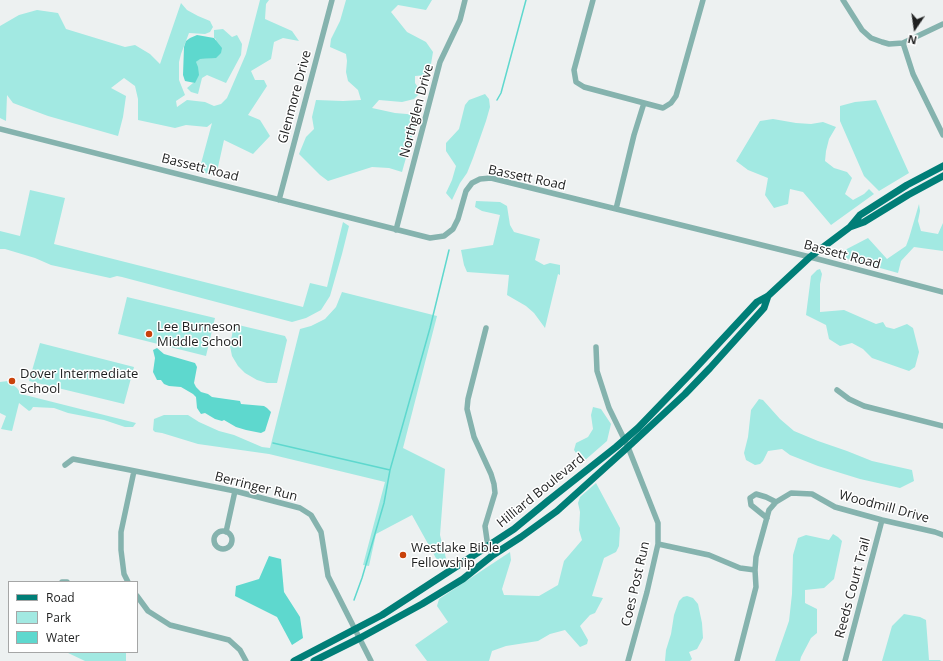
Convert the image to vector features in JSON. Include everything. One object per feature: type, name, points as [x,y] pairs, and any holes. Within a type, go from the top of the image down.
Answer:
[{"type":"main road","name":"Hilliard Boulevard","points":[[294,661],[391,609],[488,547],[627,444],[757,302],[768,296],[810,258],[850,227],[865,211],[906,185],[943,166]]},
{"type":"main road","name":"Hilliard Boulevard","points":[[850,227],[864,222],[943,176]]},
{"type":"main road","name":"Hilliard Boulevard","points":[[314,661],[422,604],[463,579],[493,555],[557,511],[710,368],[764,308],[768,296]]},
{"type":"street","name":"Glenmore Drive","points":[[279,200],[332,0]]},
{"type":"street","name":"Northglen Drive","points":[[396,230],[440,62],[460,20],[466,0]]},
{"type":"street","points":[[593,0],[574,70],[576,82],[584,87],[663,108],[671,104],[676,96],[703,0]]},
{"type":"street","points":[[843,0],[862,30],[871,38],[889,44],[902,43],[943,24]]},
{"type":"street","points":[[902,43],[913,74],[943,135]]},
{"type":"street","points":[[616,209],[634,135],[644,103]]},
{"type":"street","name":"Bassett Road","points":[[0,129],[430,238],[438,238],[447,234],[453,229],[468,187],[474,181],[483,178],[495,179],[943,292]]},
{"type":"street","points":[[486,328],[468,399],[467,409],[474,437],[494,484],[495,493],[485,526],[488,547],[493,555]]},
{"type":"street","name":"Coes Post Run","points":[[596,347],[597,371],[609,408],[627,444],[658,524],[658,544],[647,592],[628,661]]},
{"type":"street","points":[[838,390],[849,399],[864,406],[943,426]]},
{"type":"street","name":"Berringer Run","points":[[65,465],[73,459],[234,491],[300,508],[312,515],[321,532],[328,576],[371,661]]},
{"type":"street","points":[[128,581],[124,574],[121,550],[121,532],[134,471]]},
{"type":"street","points":[[226,532],[234,491]]},
{"type":"street","name":"Woodmill Drive","points":[[776,502],[791,493],[812,494],[835,507],[943,535]]},
{"type":"street","points":[[737,661],[756,587],[756,557],[767,518],[769,510],[776,502],[766,496],[756,494],[750,498],[751,505],[767,518]]},
{"type":"street","name":"Reeds Court Trail","points":[[845,661],[882,520]]},
{"type":"street","points":[[658,544],[709,555],[740,568],[755,570]]},
{"type":"street","points":[[138,597],[148,611],[170,625],[229,640],[240,650],[246,661]]},
{"type":"green space","points":[[260,0],[269,0],[266,4],[265,19],[292,31],[299,41],[283,38],[274,42],[271,59],[251,71],[255,80],[264,80],[267,86],[248,115],[260,120],[270,136],[253,154],[224,140],[216,176],[199,171],[212,123],[207,127],[186,125],[175,128],[138,120],[138,99],[135,86],[124,78],[111,88],[126,96],[118,136],[48,116],[13,103],[7,95],[6,121],[0,118],[0,26],[19,15],[37,10],[58,13],[66,29],[125,47],[135,45],[150,54],[160,64],[181,3],[187,10],[210,21],[213,27],[210,32],[205,34],[189,33],[179,62],[179,80],[185,95],[176,101],[177,107],[187,100],[205,102],[214,106],[221,104],[227,98],[246,54]]},
{"type":"green space","points":[[346,0],[432,0],[426,10],[398,5],[391,12],[407,32],[426,42],[433,52],[427,75],[415,76],[415,83],[421,92],[414,99],[402,102],[379,100],[372,108],[395,113],[418,115],[402,172],[389,168],[372,167],[328,181],[299,154],[306,137],[314,129],[312,117],[316,100],[361,100],[358,90],[348,81],[346,72],[346,54],[330,47],[331,39],[340,21]]},
{"type":"green space","points":[[223,29],[232,37],[237,35],[242,44],[241,55],[226,83],[207,75],[202,78],[198,94],[191,92],[187,88],[195,83],[196,62],[199,59],[211,58],[216,39],[214,38],[214,30]]},
{"type":"green space","points":[[485,94],[489,99],[490,107],[486,121],[467,173],[460,183],[452,200],[446,193],[456,166],[446,151],[446,143],[459,129],[465,105],[469,100]]},
{"type":"green space","points":[[876,100],[909,173],[879,191],[864,176],[840,121],[840,106],[855,102]]},
{"type":"green space","points":[[773,119],[811,124],[823,122],[836,127],[829,139],[825,161],[834,168],[847,172],[852,178],[845,194],[853,200],[864,194],[869,189],[874,194],[831,225],[803,192],[790,189],[788,204],[774,208],[765,195],[768,178],[748,170],[736,161],[760,121]]},
{"type":"green space","points":[[30,190],[65,198],[54,244],[303,307],[310,283],[327,287],[343,222],[349,226],[330,296],[321,310],[306,318],[292,322],[122,277],[117,276],[110,278],[51,265],[35,258],[5,249],[0,249],[0,231],[20,236]]},
{"type":"green space","points":[[476,201],[500,202],[507,206],[510,225],[514,232],[540,239],[535,260],[544,265],[550,263],[560,265],[560,275],[558,274],[545,328],[534,313],[526,306],[507,295],[509,275],[467,272],[461,250],[493,245],[500,215],[482,211],[475,207]]},
{"type":"green space","points":[[919,204],[920,211],[918,221],[921,231],[938,234],[943,223],[943,251],[914,247],[901,261],[898,273],[844,258],[843,251],[868,238],[887,259],[906,246]]},
{"type":"green space","points":[[820,269],[822,274],[820,284],[820,312],[844,310],[876,324],[883,322],[886,327],[894,329],[907,324],[913,328],[919,352],[915,367],[909,371],[872,358],[863,349],[852,343],[840,346],[829,339],[826,325],[806,315],[811,276]]},
{"type":"green space","points":[[342,292],[437,316],[403,448],[445,469],[440,535],[448,566],[442,569],[412,515],[376,534],[369,566],[363,565],[385,482],[269,454],[198,444],[155,432],[153,430],[154,419],[164,415],[188,415],[219,431],[234,435],[262,447],[270,448],[300,329],[311,326],[325,319],[336,307]]},
{"type":"green space","points":[[127,297],[215,318],[206,356],[118,334]]},
{"type":"green space","points":[[234,324],[285,336],[287,340],[277,383],[267,383],[257,380],[245,373],[238,366],[232,356],[230,346]]},
{"type":"green space","points":[[40,343],[134,367],[124,404],[29,381]]},
{"type":"green space","points":[[8,381],[17,388],[21,394],[136,423],[133,427],[125,427],[104,420],[68,413],[54,408],[33,407],[29,411],[19,403],[12,431],[1,429],[6,416],[0,413],[0,382]]},
{"type":"green space","points":[[759,399],[763,400],[780,419],[794,431],[872,461],[912,470],[914,481],[900,488],[860,479],[818,466],[790,455],[782,449],[768,451],[763,461],[760,464],[755,465],[746,460],[744,453],[748,437],[751,410]]},
{"type":"green space","points":[[593,407],[601,409],[611,424],[607,441],[584,461],[574,450],[576,443],[588,437],[593,429],[591,415]]},
{"type":"green space","points":[[596,483],[620,528],[619,546],[616,552],[604,558],[592,596],[603,598],[595,613],[590,615],[580,626],[588,640],[587,644],[580,647],[565,630],[550,634],[538,641],[506,646],[492,651],[489,661],[427,661],[415,645],[448,622],[437,606],[439,599],[510,552],[511,560],[502,589],[504,595],[539,596],[558,585],[564,561],[582,540],[579,530],[580,512],[578,503],[580,497]]},
{"type":"green space","points":[[833,534],[842,541],[834,579],[824,588],[805,590],[805,603],[817,609],[817,633],[811,638],[800,661],[775,661],[789,621],[792,594],[793,555],[798,538],[806,535],[829,540]]},
{"type":"green space","points":[[687,596],[693,598],[698,604],[703,638],[697,649],[689,652],[692,659],[690,661],[665,661],[674,615],[679,601],[683,597]]},
{"type":"green space","points":[[904,614],[920,617],[926,620],[929,660],[941,661],[882,661],[892,626]]},
{"type":"green space","points":[[68,653],[126,653],[126,661],[85,661]]},
{"type":"water","points":[[197,35],[214,38],[222,48],[221,53],[216,58],[200,59],[196,62],[199,75],[195,83],[185,81],[183,75],[184,47],[186,41]]},
{"type":"water","points":[[157,348],[164,354],[195,363],[197,367],[194,383],[201,392],[212,397],[240,401],[241,404],[264,406],[267,408],[271,412],[265,431],[261,433],[246,430],[236,427],[224,420],[222,421],[215,419],[205,413],[201,414],[197,408],[196,397],[193,394],[181,387],[169,386],[164,384],[161,380],[157,380],[153,372],[155,358],[153,350]]},
{"type":"water","points":[[269,556],[281,559],[284,592],[300,617],[303,638],[292,645],[277,617],[235,596],[236,586],[259,579]]},
{"type":"waterway","points":[[497,100],[501,93],[526,0]]},
{"type":"waterway","points":[[354,600],[384,503],[390,470],[430,328],[449,250]]},
{"type":"waterway","points":[[273,443],[390,470]]},
{"type":"place","name":"Lee Burneson Middle School","points":[[149,334]]},
{"type":"place","name":"Dover Intermediate School","points":[[12,381]]},
{"type":"place","name":"Westlake Bible Fellowship","points":[[403,555]]}]
